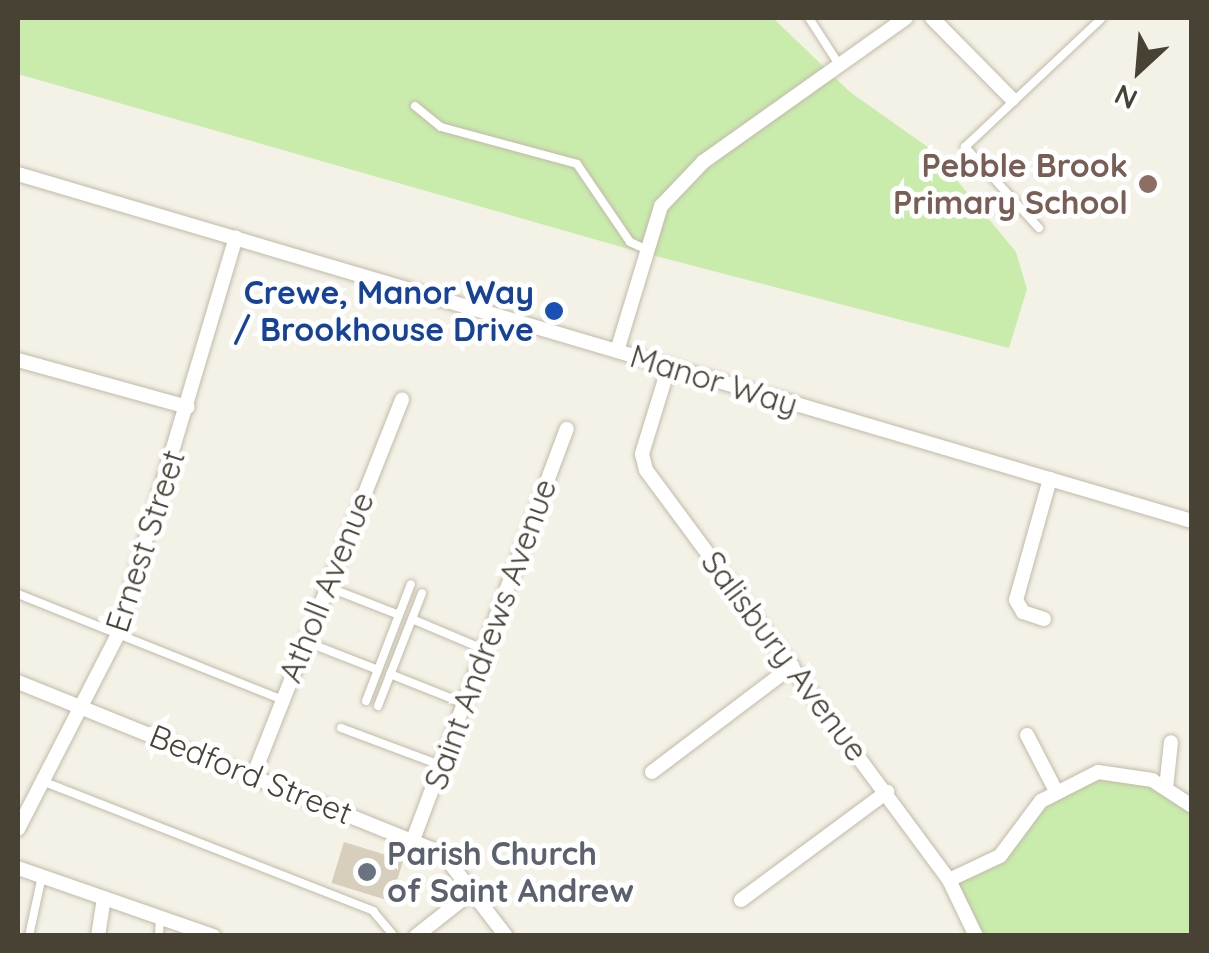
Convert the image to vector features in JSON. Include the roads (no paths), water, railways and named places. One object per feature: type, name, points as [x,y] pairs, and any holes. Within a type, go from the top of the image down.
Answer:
[{"type":"street","points":[[617,351],[661,206],[703,162],[906,18]]},
{"type":"street","points":[[932,18],[1012,99]]},
{"type":"street","name":"Manor Way","points":[[18,174],[1192,522]]},
{"type":"street","name":"Ernest Street","points":[[18,830],[116,636],[236,237]]},
{"type":"street","points":[[18,360],[188,407]]},
{"type":"street","name":"Salisbury Avenue","points":[[669,366],[642,454],[646,470],[887,792],[949,880],[976,936]]},
{"type":"street","name":"Atholl Avenue","points":[[253,776],[402,398]]},
{"type":"street","name":"Saint Andrews Avenue","points":[[414,840],[567,429]]},
{"type":"street","points":[[1044,619],[1023,612],[1016,600],[1050,479]]},
{"type":"street","points":[[652,772],[792,666]]},
{"type":"street","name":"Bedford Street","points":[[18,682],[443,854],[506,936]]},
{"type":"street","points":[[1027,735],[1056,791]]},
{"type":"street","points":[[1166,788],[1171,742]]},
{"type":"street","points":[[949,880],[1000,856],[1028,814],[1056,791],[1098,772],[1126,771],[1166,788],[1192,806]]},
{"type":"street","points":[[742,900],[887,792]]},
{"type":"street","points":[[18,868],[213,936]]},
{"type":"street","points":[[416,936],[473,891]]},
{"type":"street","points":[[98,936],[104,898]]},
{"type":"lane","points":[[808,18],[838,63]]},
{"type":"lane","points":[[1039,228],[965,146],[1102,18]]},
{"type":"lane","points":[[415,106],[442,127],[577,164],[630,242],[645,249]]},
{"type":"lane","points":[[366,701],[410,584]]},
{"type":"lane","points":[[325,586],[398,615]]},
{"type":"lane","points":[[378,706],[422,593]]},
{"type":"lane","points":[[18,594],[281,699]]},
{"type":"lane","points":[[412,619],[483,649]]},
{"type":"lane","points":[[304,641],[378,670]]},
{"type":"lane","points":[[390,674],[463,703]]},
{"type":"lane","points":[[341,728],[440,765]]},
{"type":"lane","points":[[42,781],[373,911],[394,936]]},
{"type":"lane","points":[[29,936],[42,876]]},
{"type":"lane","points":[[159,936],[160,918]]},
{"type":"place","name":"Pebble Brook Primary School","points":[[1148,184]]},
{"type":"place","name":"Crewe, Manor Way / Brookhouse Drive","points":[[554,311]]},
{"type":"place","name":"Parish Church of Saint Andrew","points":[[367,872]]}]
